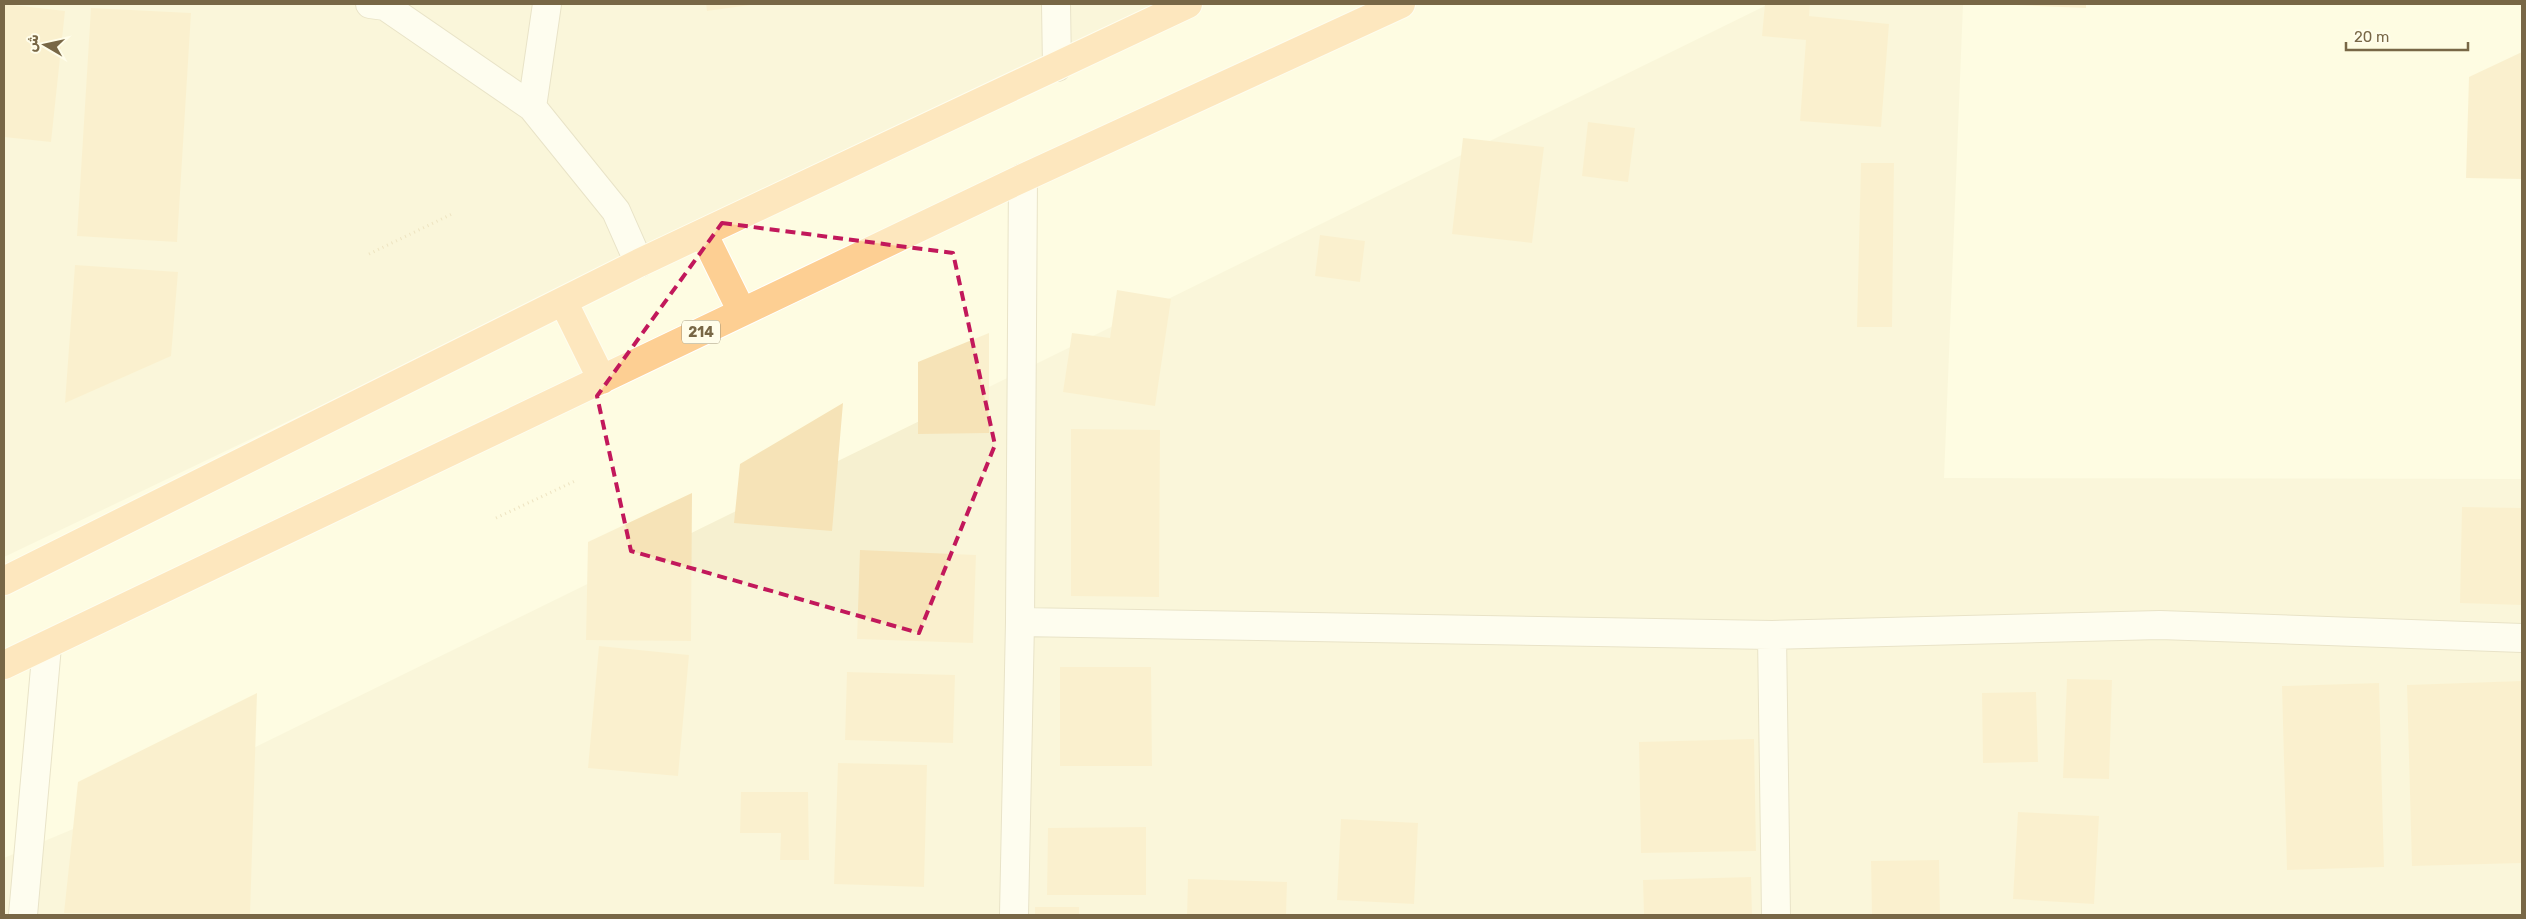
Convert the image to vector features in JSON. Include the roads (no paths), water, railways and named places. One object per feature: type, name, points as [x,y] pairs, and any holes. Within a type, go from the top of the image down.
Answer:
[{"type":"highway","points":[[4,581],[639,263],[1188,4]]},
{"type":"highway","name":"214","points":[[4,664],[47,646],[1023,178],[1401,4]]},
{"type":"highway","points":[[703,233],[742,312]]},
{"type":"highway","points":[[563,301],[602,380]]},
{"type":"street","points":[[370,4],[386,6],[532,106],[616,211],[639,263]]},
{"type":"street","points":[[532,106],[547,4]]},
{"type":"street","points":[[1056,4],[1057,67]]},
{"type":"street","points":[[1014,915],[1020,622],[1023,178]]},
{"type":"street","points":[[1020,622],[1772,635],[2160,625],[2522,638]]},
{"type":"street","points":[[1772,635],[1776,915]]},
{"type":"street","points":[[24,915],[47,646]]}]
